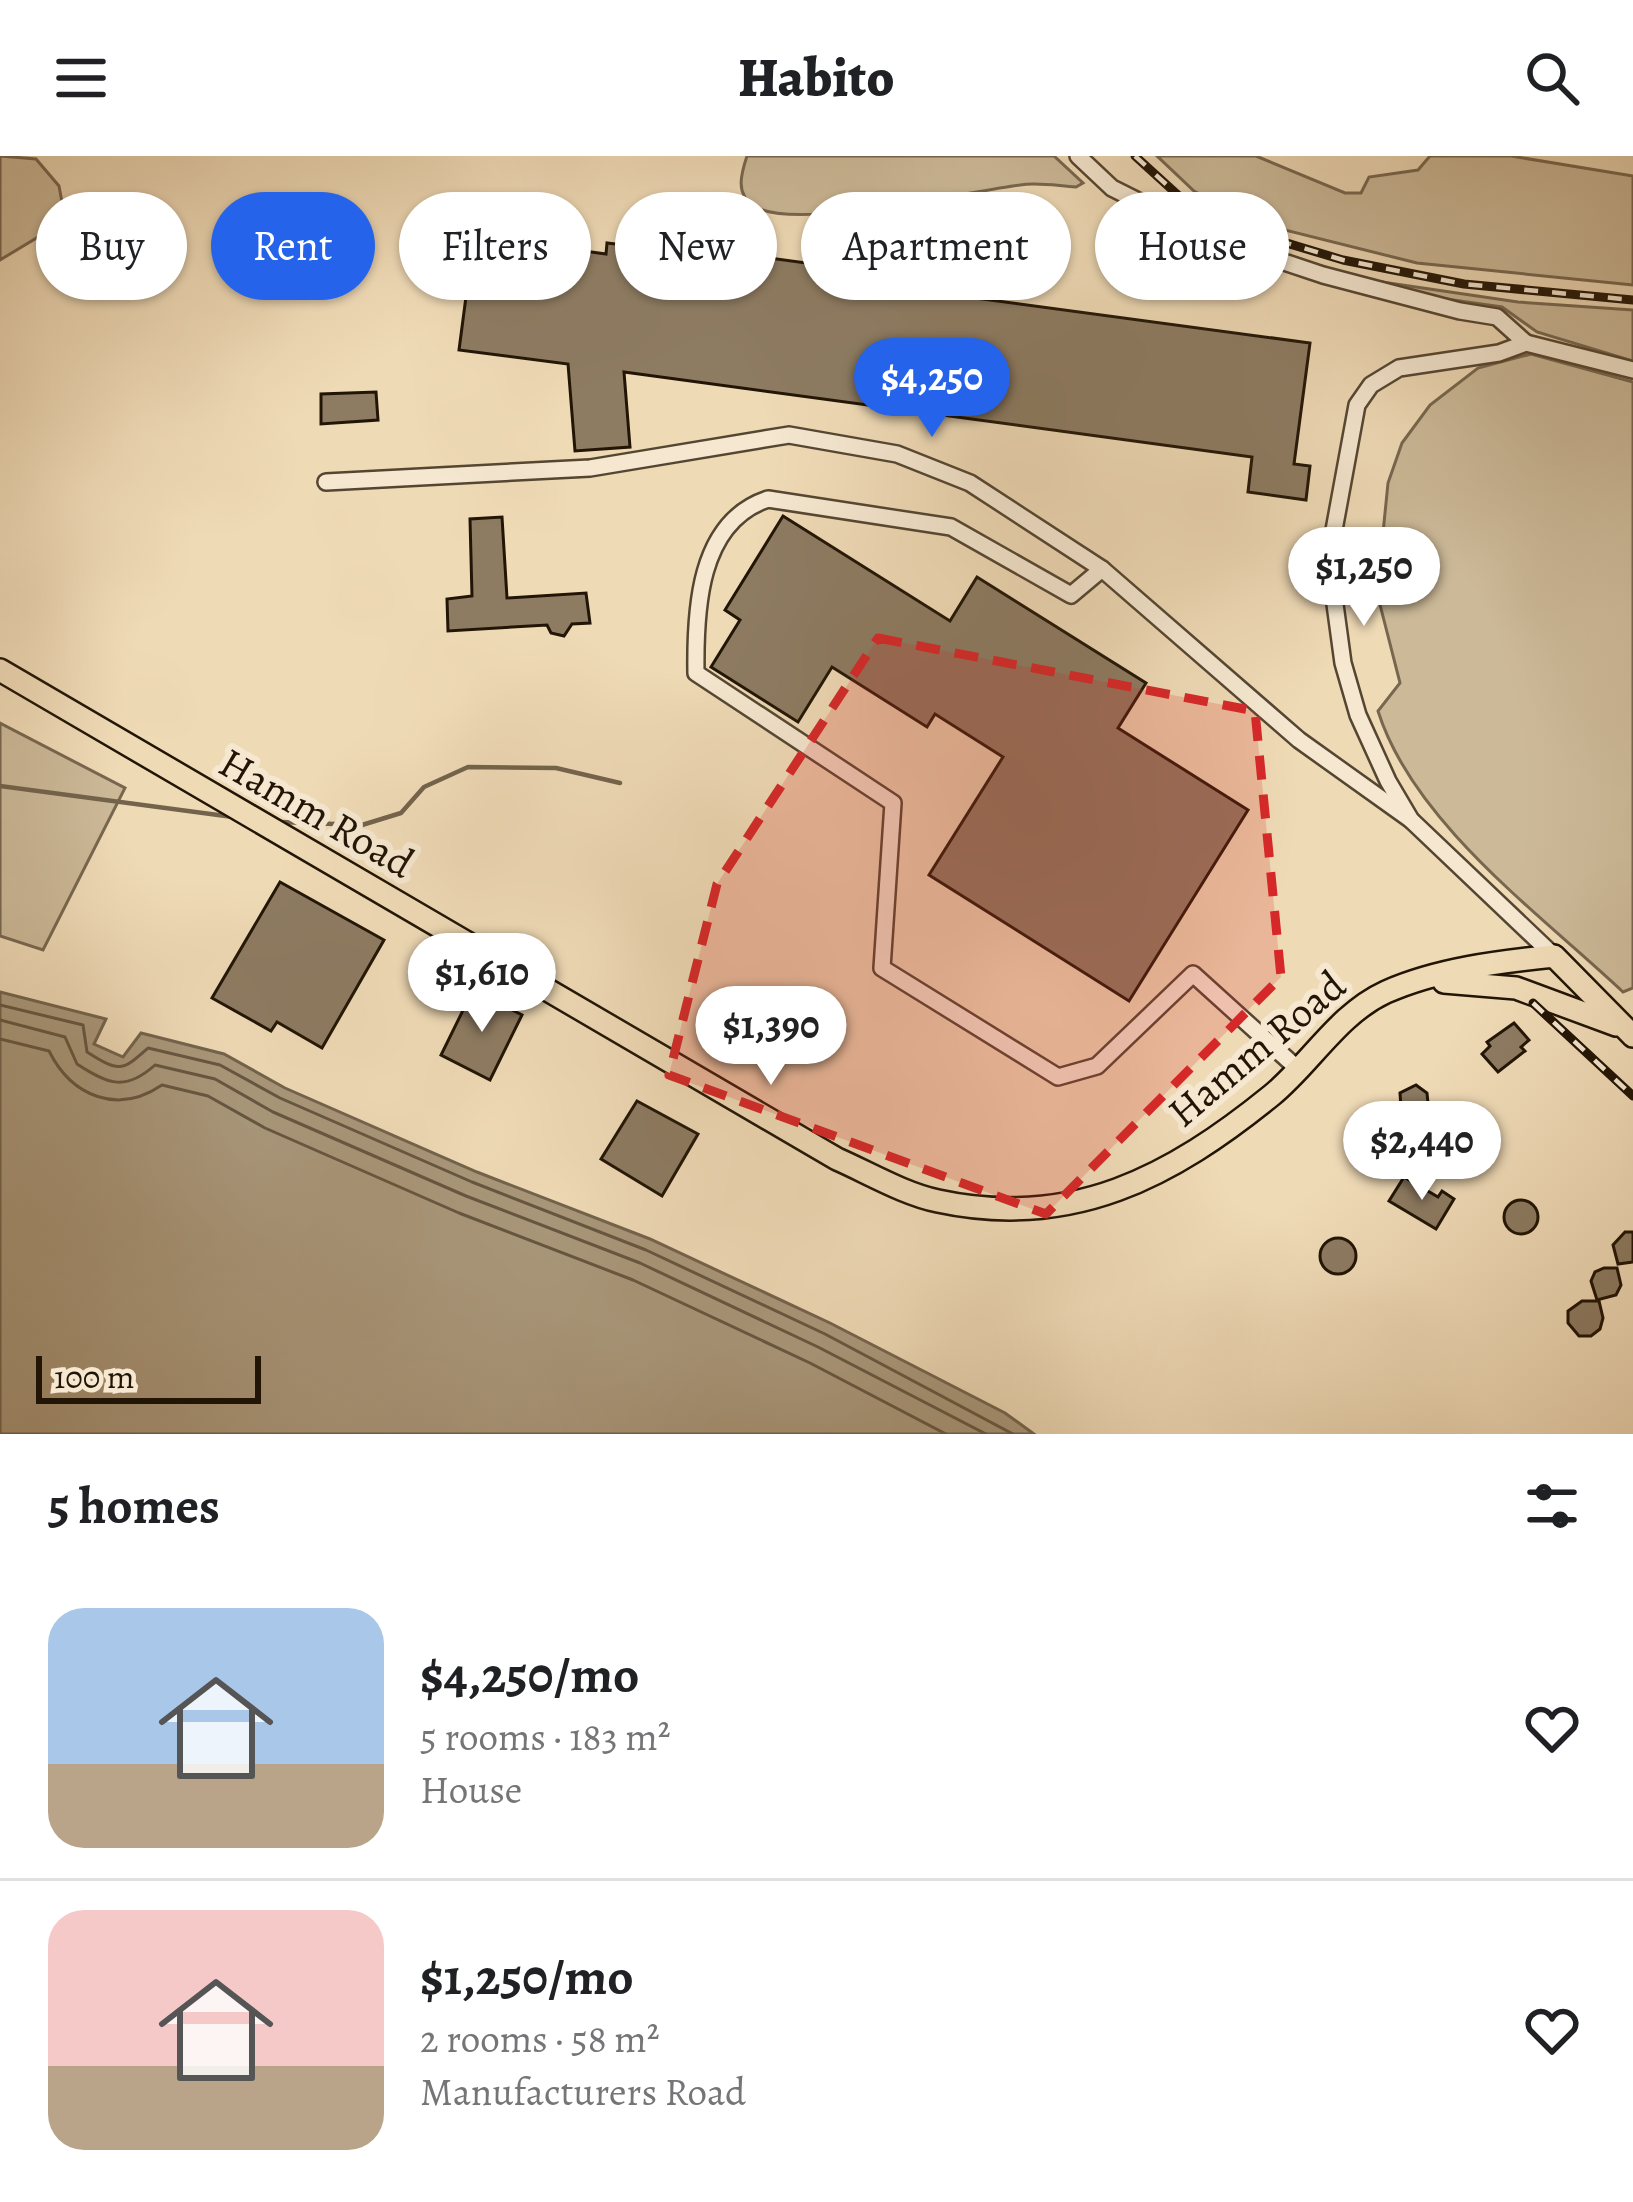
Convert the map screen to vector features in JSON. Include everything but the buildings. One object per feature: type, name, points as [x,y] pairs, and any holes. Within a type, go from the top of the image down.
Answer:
[{"type":"main road","name":"Hamm Road","points":[[0,670],[837,1159],[936,1201],[1052,1206],[1107,1195],[1169,1169],[1274,1093],[1352,1013],[1385,993],[1484,964],[1554,956]]},
{"type":"main road","points":[[1554,956],[1629,1033]]},
{"type":"main road","points":[[1419,981],[1516,988],[1629,1033]]},
{"type":"street","points":[[1078,156],[1112,188],[1213,238],[1323,275],[1497,317],[1526,343],[1633,370]]},
{"type":"street","points":[[1412,820],[1358,715],[1343,663],[1331,575],[1334,530],[1358,404],[1372,385],[1399,368],[1499,353],[1526,343]]},
{"type":"street","points":[[326,482],[590,468],[789,435],[897,454],[970,483],[1102,569],[1299,740],[1412,820],[1554,956]]},
{"type":"street","points":[[1102,569],[1071,595],[951,527],[768,499],[748,506],[712,547],[695,620],[696,674],[893,803],[883,968],[1058,1077],[1098,1065],[1193,974],[1298,1069]]},
{"type":"highlighted area","points":[[878,638],[1255,711],[1281,977],[1046,1214],[669,1075],[717,884]]},
{"type":"shaded area","points":[[0,156],[36,159],[60,192],[36,192],[36,238],[0,260]]},
{"type":"shaded area","points":[[747,156],[1054,156],[1083,183],[976,192],[801,192],[801,215],[777,213],[777,192],[743,192]]},
{"type":"shaded area","points":[[1157,156],[1256,156],[1345,193],[1361,193],[1369,177],[1418,170],[1430,156],[1511,156],[1633,176],[1633,285],[1417,263],[1289,231],[1289,192],[1194,191]]},
{"type":"shaded area","points":[[1382,282],[1518,302],[1633,310],[1633,361],[1537,332],[1502,307],[1432,297]]},
{"type":"shaded area","points":[[1531,354],[1633,382],[1633,988],[1623,992],[1518,898],[1449,828],[1395,752],[1378,711],[1400,683],[1377,593],[1388,483],[1402,443],[1430,405],[1478,368]]},
{"type":"shaded area","points":[[0,723],[125,788],[43,950],[0,936]]},
{"type":"water","points":[[0,992],[106,1019],[94,1044],[123,1057],[141,1033],[224,1054],[285,1088],[477,1172],[650,1239],[830,1323],[1005,1413],[1034,1434],[0,1434]]},
{"type":"waterway","points":[[280,822],[362,825],[401,813],[424,787],[468,767],[556,768],[620,783]]},
{"type":"waterway","points":[[0,786],[233,817]]},
{"type":"railway","points":[[1135,156],[1179,196],[1250,232],[1343,260],[1464,284],[1633,300]]},
{"type":"railway","points":[[1533,1003],[1633,1096]]}]
